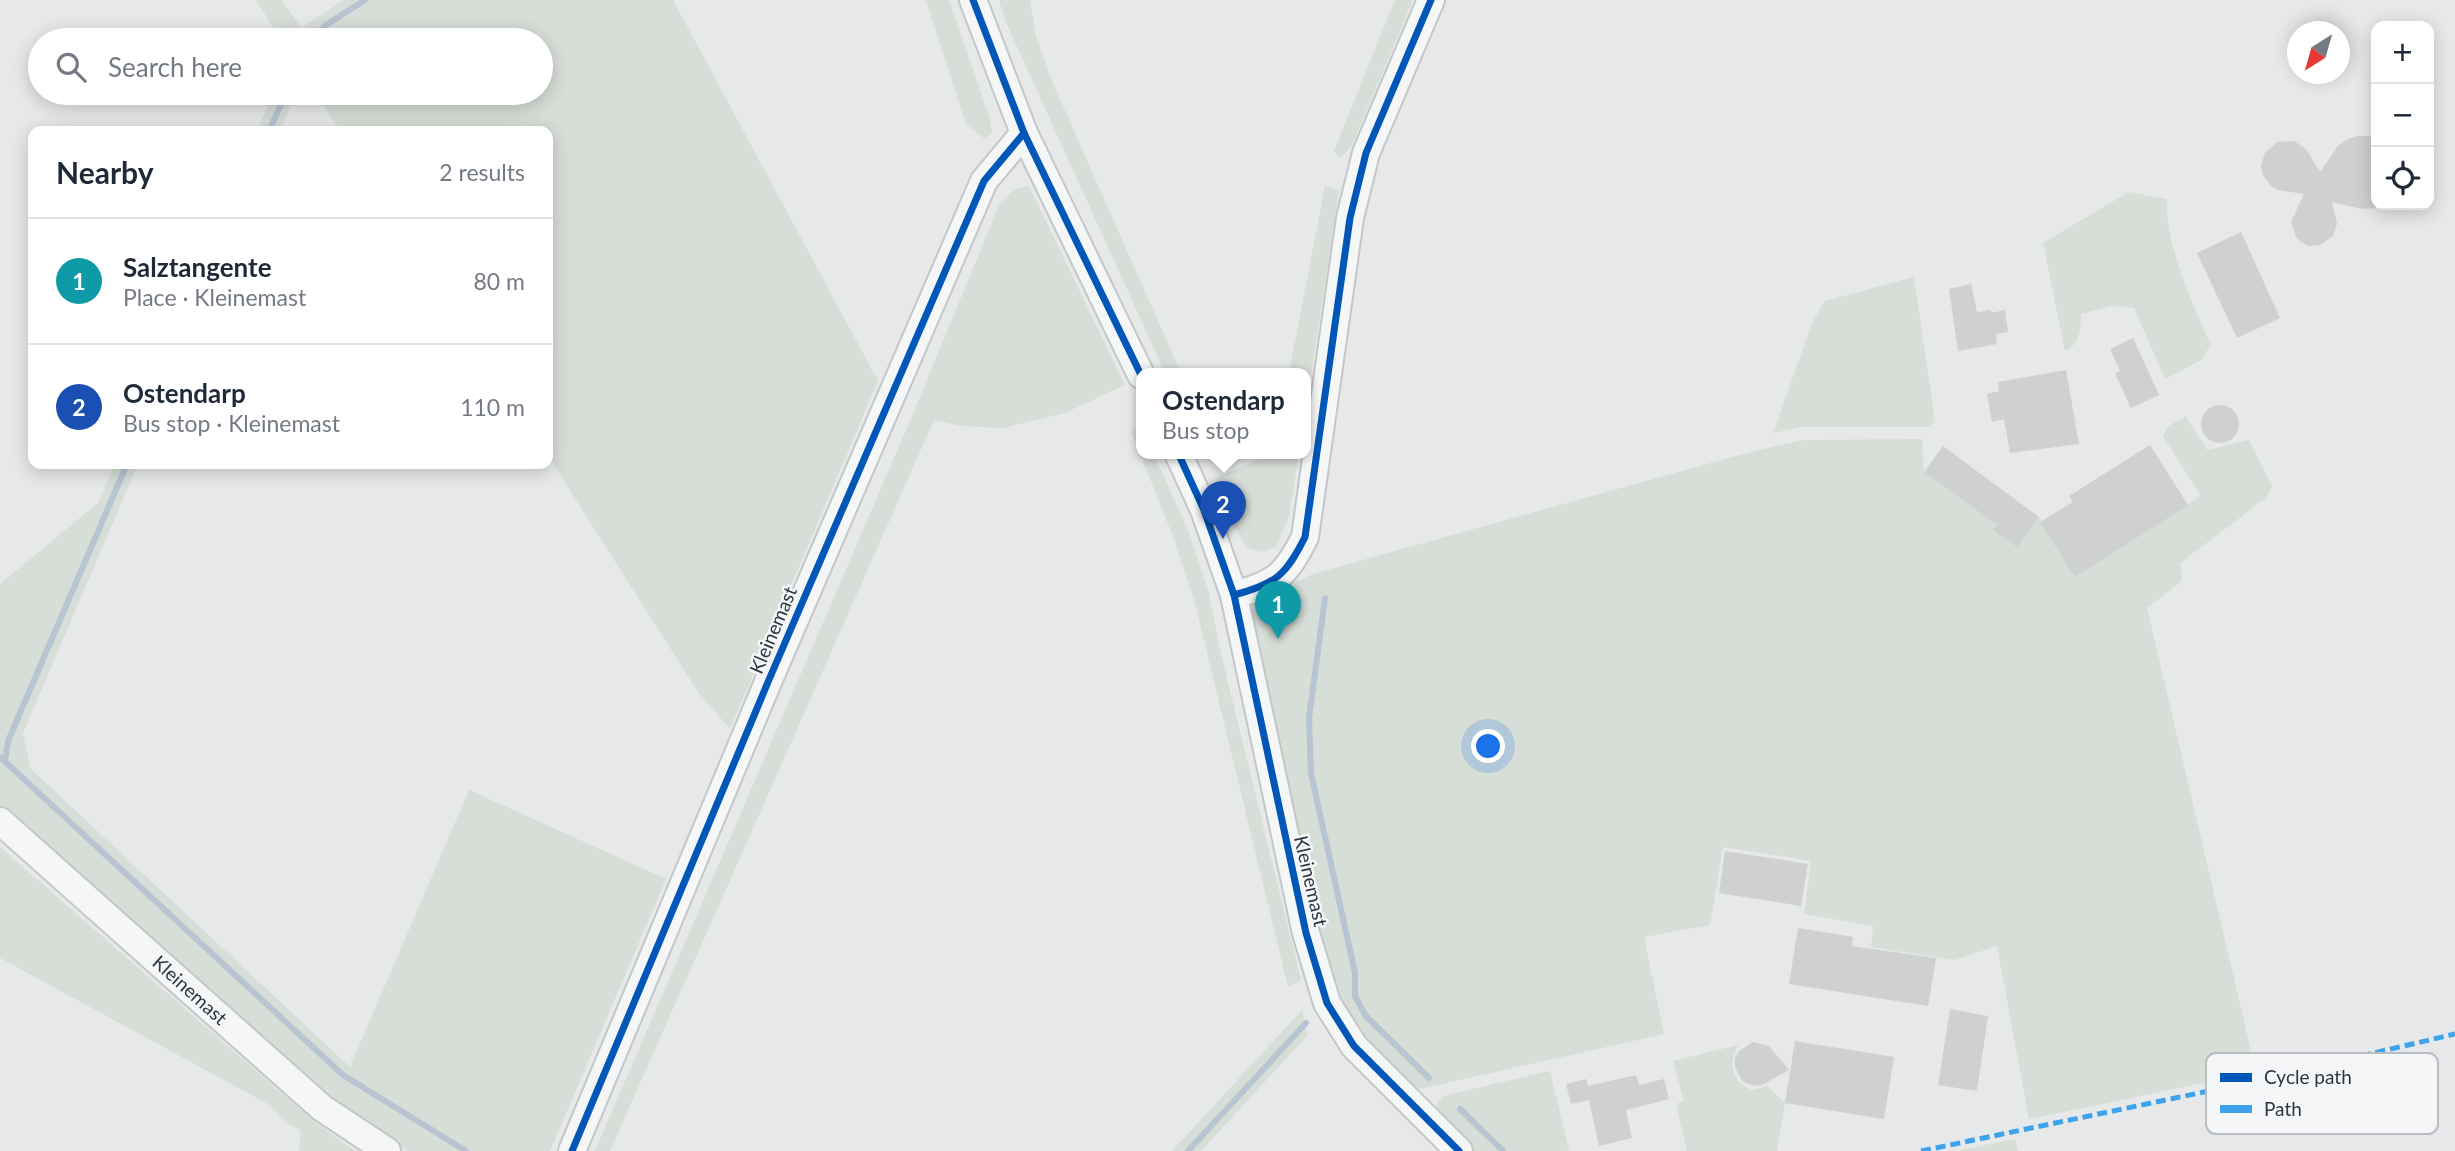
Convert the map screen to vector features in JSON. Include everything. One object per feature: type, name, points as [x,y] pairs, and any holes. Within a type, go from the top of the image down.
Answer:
[{"type":"street","points":[[974,0],[1024,133],[1138,368]]},
{"type":"street","points":[[1234,595],[1262,588],[1285,572],[1306,537],[1350,218],[1366,153],[1431,0]]},
{"type":"street","name":"Kleinemast","points":[[572,1151],[774,669],[984,181],[1024,133]]},
{"type":"street","name":"Kleinemast","points":[[1181,459],[1205,510],[1234,595],[1306,933],[1327,1003],[1354,1046],[1459,1151]]},
{"type":"street","name":"Kleinemast","points":[[0,821],[322,1108],[387,1151]]},
{"type":"shaded area","points":[[256,0],[282,0],[301,28],[274,28]]},
{"type":"shaded area","points":[[344,0],[673,0],[878,381],[730,729],[698,692],[553,464],[553,126],[337,126],[324,105],[553,105],[553,28],[301,28]]},
{"type":"shaded area","points":[[926,0],[949,0],[989,116],[992,132],[985,139],[966,124]]},
{"type":"shaded area","points":[[999,0],[1030,0],[1036,36],[1052,81],[1179,368],[1163,368],[1005,20]]},
{"type":"shaded area","points":[[1395,0],[1413,0],[1351,147],[1339,159],[1334,151]]},
{"type":"shaded area","points":[[268,105],[291,105],[282,126],[259,126]]},
{"type":"shaded area","points":[[1029,186],[1125,385],[1065,413],[1003,428],[962,426],[934,420],[610,1151],[595,1151],[913,414],[1000,203],[1015,189]]},
{"type":"shaded area","points":[[1325,186],[1339,191],[1311,376],[1311,368],[1290,368]]},
{"type":"shaded area","points":[[2129,192],[2167,199],[2170,235],[2175,254],[2210,344],[2203,359],[2165,379],[2134,308],[2112,306],[2081,314],[2077,340],[2065,351],[2043,243]]},
{"type":"shaded area","points":[[1914,277],[1935,421],[1929,427],[1801,427],[1773,433],[1813,321],[1825,301]]},
{"type":"shaded area","points":[[2186,416],[2207,450],[2249,440],[2272,486],[2266,498],[2180,563],[2182,581],[2147,608],[2252,1053],[2206,1053],[2206,1082],[2029,1119],[1997,946],[1955,960],[1871,947],[1873,926],[1804,914],[1811,861],[1723,847],[1710,925],[1644,937],[1664,1034],[1415,1090],[1363,1046],[1327,983],[1250,611],[1259,598],[1316,573],[1743,454],[1803,440],[1922,439],[1924,472],[1997,525],[1994,530],[2017,547],[2039,517],[2075,576],[2201,496],[2163,436],[2169,426]]},
{"type":"shaded area","points":[[1136,428],[1136,444],[1131,431]]},
{"type":"shaded area","points":[[1142,459],[1156,459],[1188,530],[1209,593],[1220,650],[1301,980],[1288,987],[1195,603],[1174,539]]},
{"type":"shaded area","points":[[1298,459],[1289,516],[1276,547],[1262,552],[1247,548],[1232,523],[1215,478],[1256,461]]},
{"type":"shaded area","points":[[113,469],[136,469],[23,733],[30,768],[350,1067],[469,790],[666,879],[550,1151],[408,1151],[328,1100],[0,809],[0,584],[98,503]]},
{"type":"shaded area","points":[[0,847],[311,1119],[355,1151],[299,1151],[301,1130],[292,1126],[266,1103],[0,958]]},
{"type":"shaded area","points":[[1302,1010],[1307,1036],[1201,1151],[1172,1151]]},
{"type":"shaded area","points":[[1738,1045],[1732,1065],[1740,1082],[1752,1090],[1767,1086],[1785,1103],[1777,1151],[1687,1151],[1676,1104],[1684,1101],[1673,1061]]},
{"type":"shaded area","points":[[1550,1071],[1569,1151],[1467,1151],[1434,1113],[1443,1096]]},
{"type":"shaded area","points":[[2015,1139],[2018,1151],[1956,1151]]},
{"type":"building","points":[[2371,136],[2371,208],[2332,202],[2337,224],[2333,236],[2320,245],[2308,246],[2296,237],[2291,222],[2304,194],[2278,190],[2271,186],[2263,175],[2261,166],[2265,153],[2277,142],[2294,141],[2306,149],[2320,172],[2338,146],[2348,139]]},
{"type":"building","points":[[2241,232],[2280,318],[2237,338],[2197,253]]},
{"type":"building","points":[[1971,284],[1977,312],[2005,310],[2008,332],[1996,334],[1997,344],[1958,351],[1949,289]]},
{"type":"building","points":[[2133,338],[2159,395],[2131,408],[2115,373],[2120,371],[2110,349]]},
{"type":"building","points":[[2066,370],[2079,444],[2010,453],[2004,419],[1992,422],[1987,394],[1999,391],[1998,382]]},
{"type":"building","points":[[2220,405],[2233,411],[2239,424],[2233,437],[2220,443],[2207,437],[2201,424],[2207,411]]},
{"type":"building","points":[[2150,445],[2188,505],[2075,577],[2040,522],[2073,502],[2069,496]]},
{"type":"building","points":[[1943,446],[2039,517],[2017,547],[1993,530],[1997,525],[1924,472]]},
{"type":"building","points":[[1725,851],[1808,864],[1801,906],[1719,893]]},
{"type":"building","points":[[1798,928],[1853,937],[1852,946],[1936,958],[1928,1006],[1789,984]]},
{"type":"building","points":[[1950,1009],[1988,1016],[1977,1091],[1938,1085]]},
{"type":"building","points":[[1795,1041],[1894,1057],[1884,1119],[1785,1103]]},
{"type":"building","points":[[1753,1042],[1769,1046],[1789,1070],[1762,1085],[1754,1086],[1742,1081],[1735,1067],[1735,1058],[1739,1051]]},
{"type":"building","points":[[1636,1075],[1639,1085],[1664,1079],[1669,1099],[1626,1110],[1632,1138],[1599,1146],[1589,1100],[1571,1104],[1566,1084],[1586,1079],[1588,1086]]},
{"type":"waterway","points":[[323,28],[365,0]]},
{"type":"waterway","points":[[271,126],[281,105]]},
{"type":"waterway","points":[[5,760],[8,741],[125,469]]},
{"type":"waterway","points":[[1325,598],[1309,718],[1311,773],[1355,973],[1355,996],[1365,1015],[1429,1078]]},
{"type":"waterway","points":[[0,757],[343,1075],[466,1151]]},
{"type":"waterway","points":[[1188,1151],[1306,1023]]},
{"type":"waterway","points":[[1460,1109],[1503,1151]]},
{"type":"marked path","points":[[2374,1053],[2455,1034]]},
{"type":"marked path","points":[[1921,1151],[2206,1092]]},
{"type":"cycle path","points":[[973,0],[1024,133],[1138,368]]},
{"type":"cycle path","points":[[1234,595],[1260,587],[1278,576],[1292,561],[1305,537],[1350,218],[1366,153],[1431,0]]},
{"type":"cycle path","points":[[572,1151],[768,682],[984,181],[1024,133]]},
{"type":"cycle path","points":[[1181,459],[1204,510],[1234,595],[1306,933],[1327,1003],[1354,1046],[1459,1151]]},
{"type":"place","name":"Ostendarp","points":[[1223,539]]},
{"type":"place","name":"Salztangente","points":[[1278,639]]}]
